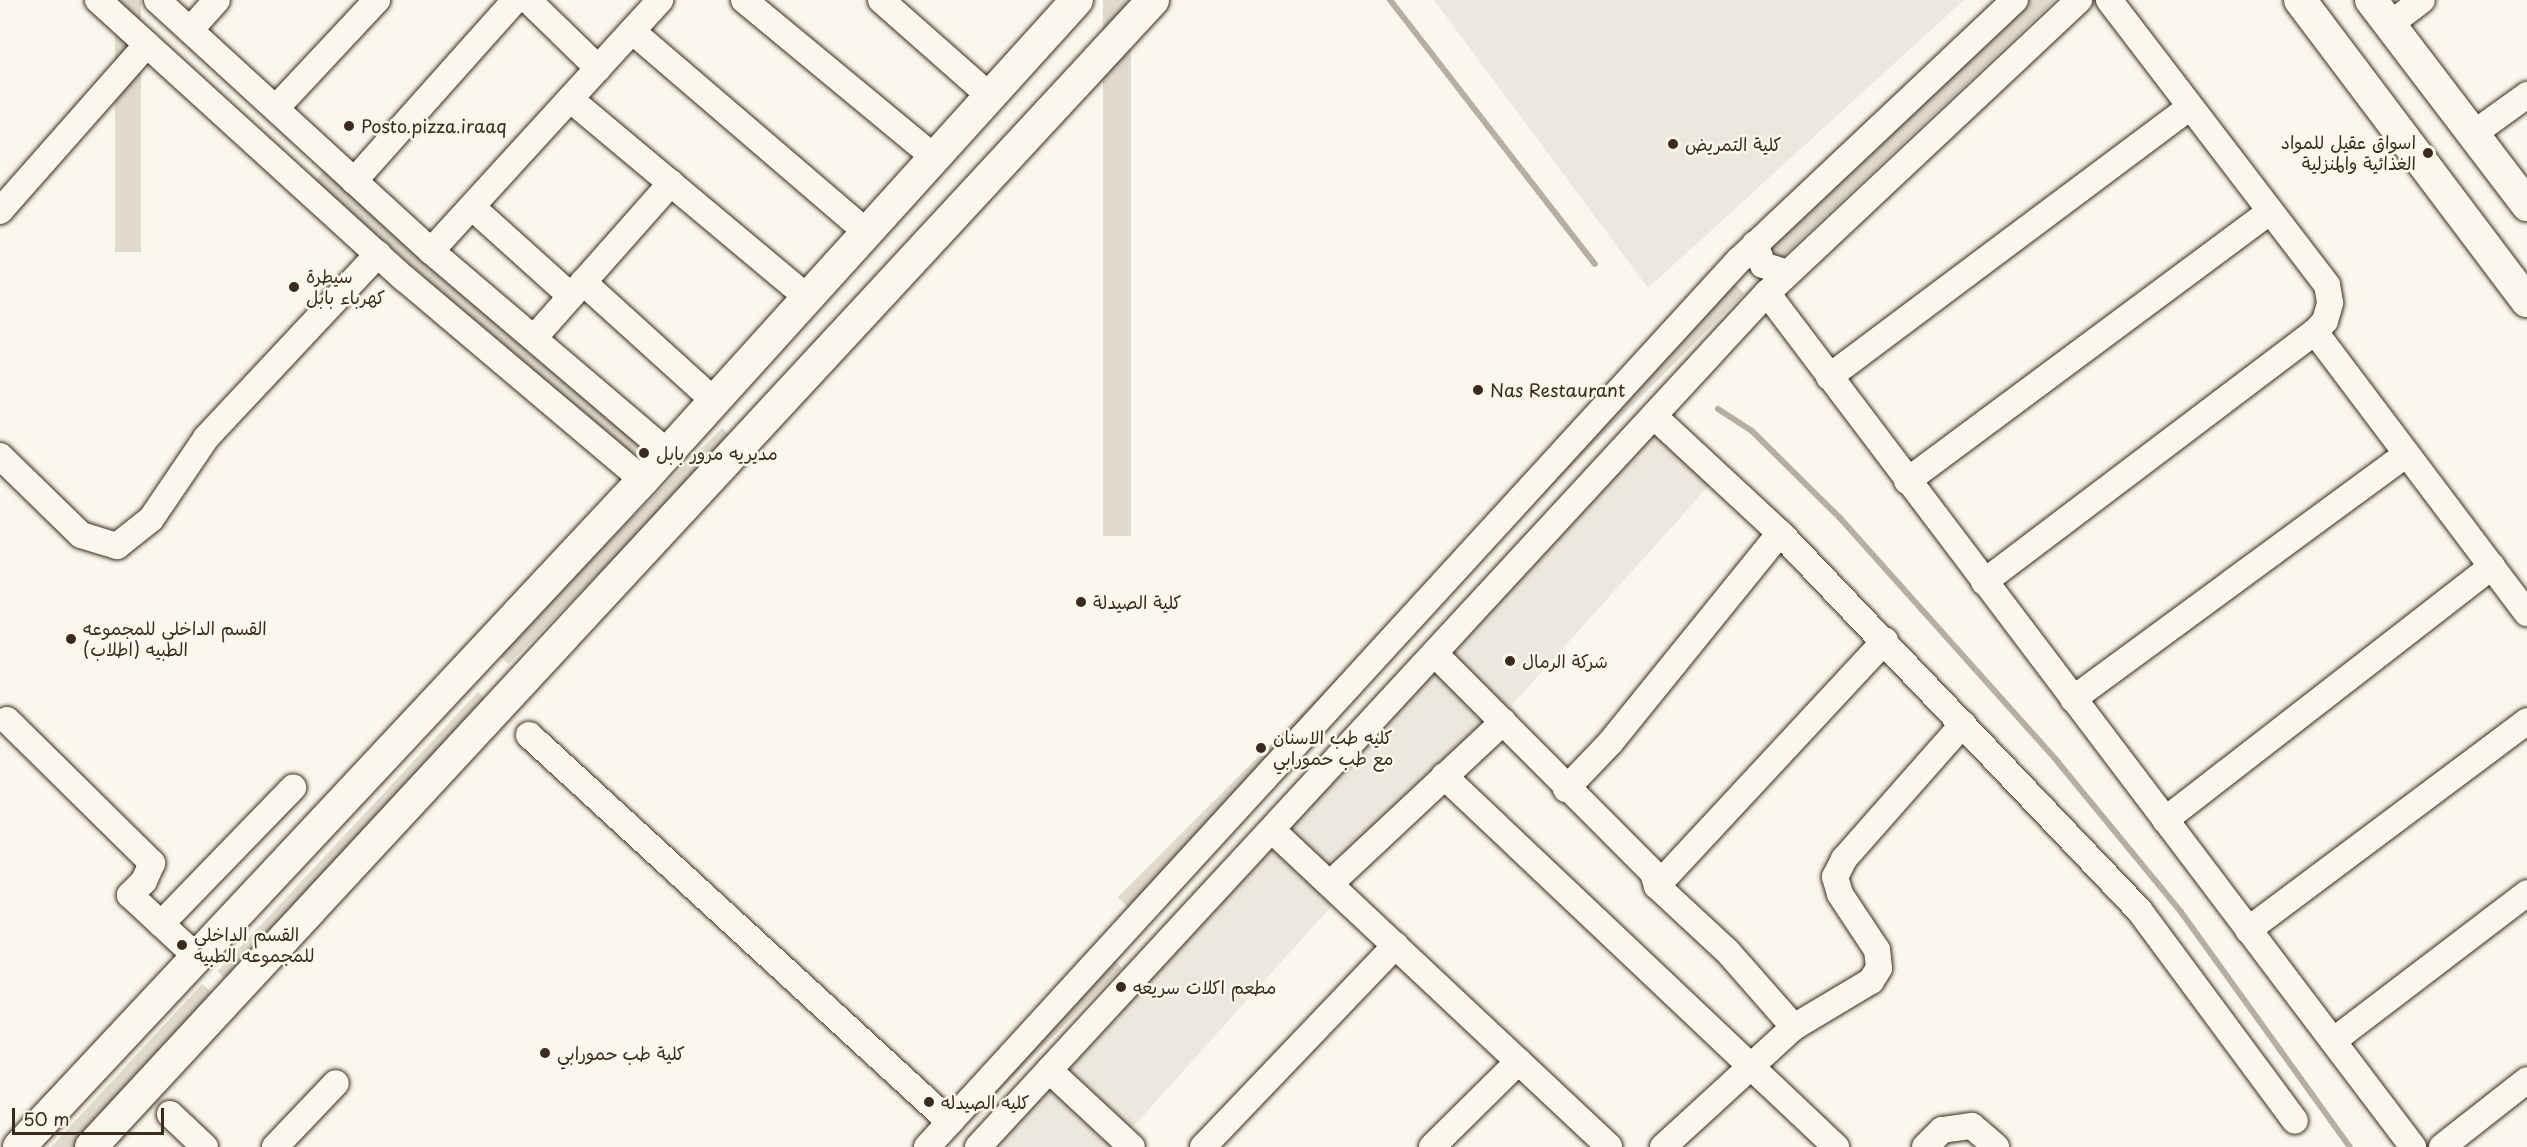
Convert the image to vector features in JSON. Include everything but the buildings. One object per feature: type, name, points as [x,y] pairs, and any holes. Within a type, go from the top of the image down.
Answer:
[{"type":"main road","points":[[91,1147],[492,717],[1153,0]]},
{"type":"main road","points":[[2300,0],[2527,302]]},
{"type":"main road","points":[[2371,0],[2527,205]]},
{"type":"main road","points":[[19,1147],[643,480],[806,296],[990,96],[1064,4]]},
{"type":"main road","points":[[494,640],[492,652],[500,669],[512,676],[528,678]]},
{"type":"main road","points":[[460,676],[476,678],[488,687],[494,698],[492,717]]},
{"type":"street","points":[[98,0],[378,254],[643,480]]},
{"type":"street","points":[[157,0],[431,251],[667,452]]},
{"type":"street","points":[[190,30],[217,0]]},
{"type":"street","points":[[276,108],[377,0]]},
{"type":"street","points":[[354,181],[515,0]]},
{"type":"street","points":[[528,0],[598,68]]},
{"type":"street","points":[[431,251],[660,0]]},
{"type":"street","points":[[744,0],[934,157]]},
{"type":"street","points":[[881,0],[990,96]]},
{"type":"street","points":[[927,1147],[1110,951],[1722,277],[2015,0]]},
{"type":"street","points":[[978,1147],[1274,831],[1760,302],[1788,273],[2079,0]]},
{"type":"street","points":[[1984,582],[2315,332],[2325,321],[2330,303],[2327,285],[2188,108],[2109,0]]},
{"type":"street","points":[[2389,25],[2422,0]]},
{"type":"street","points":[[632,31],[865,231]]},
{"type":"street","points":[[0,211],[147,44]]},
{"type":"street","points":[[2473,134],[2527,95]]},
{"type":"street","points":[[570,99],[806,296]]},
{"type":"street","points":[[1829,377],[2188,108]]},
{"type":"street","points":[[534,338],[670,183]]},
{"type":"street","points":[[472,207],[713,400]]},
{"type":"street","points":[[1907,481],[2269,212]]},
{"type":"street","points":[[1755,244],[1763,265],[1788,273]]},
{"type":"street","points":[[0,456],[81,535],[117,546],[151,519],[206,438],[378,254]]},
{"type":"street","points":[[1722,277],[1745,288],[1760,302],[1829,377],[2413,1147]]},
{"type":"street","points":[[2315,332],[2527,614]]},
{"type":"street","points":[[1655,417],[1780,533],[2139,910],[2295,1121]]},
{"type":"street","points":[[2073,699],[2407,454]]},
{"type":"street","points":[[1566,789],[1610,743],[1780,533]]},
{"type":"street","points":[[2165,820],[2492,566]]},
{"type":"street","points":[[1657,886],[1885,641]]},
{"type":"street","points":[[1436,655],[1566,789],[1653,873],[1657,886],[1728,952],[1794,1028]]},
{"type":"street","points":[[7,720],[152,863],[144,881],[130,895],[198,958]]},
{"type":"street","points":[[2248,930],[2527,721]]},
{"type":"street","points":[[1331,883],[1503,722]]},
{"type":"street","points":[[1663,1147],[1750,1065],[1794,1028],[1871,981],[1879,968],[1877,950],[1840,894],[1835,877],[1844,859],[1963,724]]},
{"type":"street","points":[[530,735],[950,1122]]},
{"type":"street","points":[[1444,776],[1836,1147]]},
{"type":"street","points":[[161,924],[293,788]]},
{"type":"street","points":[[1274,831],[1609,1147]]},
{"type":"street","points":[[2333,1041],[2527,893]]},
{"type":"street","points":[[1138,920],[1144,938],[1164,947]]},
{"type":"street","points":[[1203,1147],[1396,945]]},
{"type":"street","points":[[1110,951],[1128,961],[1134,979]]},
{"type":"street","points":[[1432,1147],[1519,1061]]},
{"type":"street","points":[[1049,1070],[1132,1147]]},
{"type":"street","points":[[2442,1147],[2527,1080]]},
{"type":"street","points":[[275,1147],[336,1083]]},
{"type":"street","points":[[170,1114],[204,1147]]},
{"type":"street","points":[[1925,1147],[1942,1130],[1972,1126],[1996,1147]]},
{"type":"shaded area","points":[[115,0],[141,0],[141,252],[115,252]]},
{"type":"shaded area","points":[[1103,0],[1131,0],[1131,536],[1103,536]]},
{"type":"shaded area","name":"كلية التمريض","points":[[1434,0],[1964,0],[1648,288]]},
{"type":"shaded area","points":[[2029,0],[2055,0],[1777,262],[1764,245]]},
{"type":"shaded area","points":[[327,167],[648,446],[635,460],[315,181]]},
{"type":"shaded area","points":[[1733,282],[1744,293],[1129,908],[1118,897]]},
{"type":"shaded area","points":[[722,428],[733,439],[508,664],[497,653]]},
{"type":"shaded area","points":[[1653,429],[1714,480],[1115,1147],[993,1147]]},
{"type":"shaded area","points":[[478,692],[490,703],[229,982],[217,971]]},
{"type":"shaded area","points":[[1112,958],[1122,968],[943,1147],[936,1147],[930,1140]]},
{"type":"shaded area","points":[[202,984],[216,996],[78,1147],[51,1147]]},
{"type":"waterway","points":[[1390,0],[1595,264]]},
{"type":"waterway","points":[[1718,409],[1752,431],[1840,518],[2057,761],[2181,912],[2350,1147]]},
{"type":"place","name":"Posto.pizza.iraaq","points":[[349,126]]},
{"type":"place","name":"كلية التمريض","points":[[1673,144]]},
{"type":"place","name":"اسواق عقيل للمواد الغذائية والمنزلية","points":[[2428,153]]},
{"type":"place","name":"سيطرة كهرباء بابل","points":[[294,287]]},
{"type":"place","name":"Nas Restaurant","points":[[1478,390]]},
{"type":"place","name":"مديريه مرور بابل","points":[[644,453]]},
{"type":"place","name":"كلية الصيدلة","points":[[1081,602]]},
{"type":"place","name":"القسم الداخلي للمجموعه الطبيه (اطلاب)","points":[[71,639]]},
{"type":"place","name":"شركة الرمال","points":[[1510,661]]},
{"type":"place","name":"كليه طب الاسنان مع طب حمورابي","points":[[1261,748]]},
{"type":"place","name":"القسم الداخلي للمجموعه الطبيه","points":[[182,945]]},
{"type":"place","name":"مطعم اكلات سريعه","points":[[1121,987]]},
{"type":"place","name":"كلية طب حمورابي","points":[[545,1053]]},
{"type":"place","name":"كليه الصيدله","points":[[929,1102]]}]
